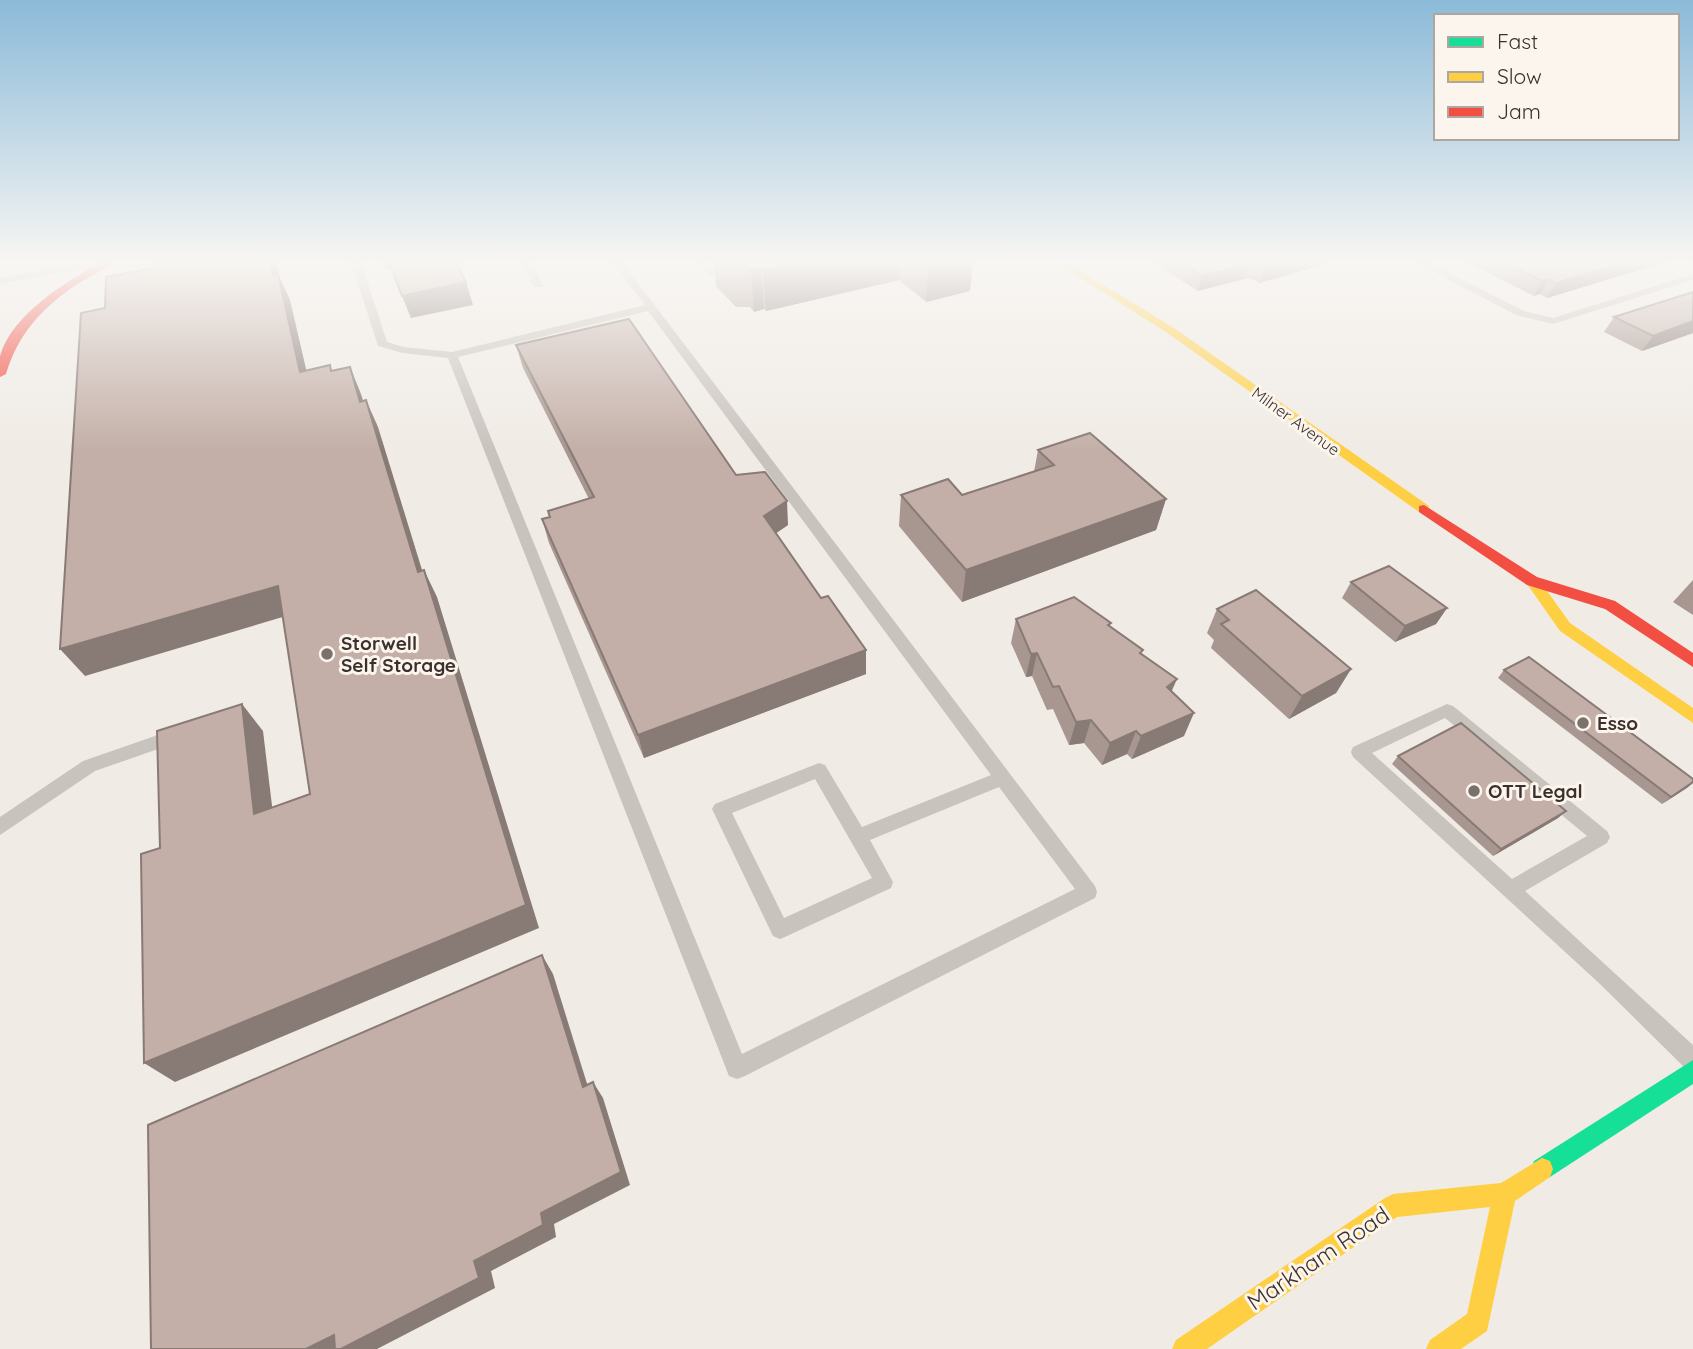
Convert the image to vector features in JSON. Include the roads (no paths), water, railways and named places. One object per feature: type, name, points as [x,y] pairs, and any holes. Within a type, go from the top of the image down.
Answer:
[{"type":"main road","points":[[0,374],[1,362],[26,325]]},
{"type":"main road","name":"Milner Avenue","points":[[1162,325],[1367,471],[1532,580],[1610,605],[1693,661]]},
{"type":"main road","name":"Milner Avenue","points":[[1532,580],[1565,627],[1693,717]]},
{"type":"main road","name":"Markham Road","points":[[1185,1349],[1393,1206],[1505,1195],[1693,1071]]},
{"type":"main road","points":[[1439,1349],[1478,1322],[1505,1195]]},
{"type":"lane","points":[[376,325],[382,344],[402,350],[452,355],[577,325]]},
{"type":"lane","points":[[452,355],[737,1068],[1088,892],[664,325]]},
{"type":"lane","points":[[1511,889],[1601,837],[1447,710],[1359,752],[1608,977],[1693,1060]]},
{"type":"lane","points":[[0,827],[89,766],[190,731]]},
{"type":"lane","points":[[819,770],[858,837],[884,882],[780,930],[721,809],[819,770]]},
{"type":"lane","points":[[858,837],[1002,778]]},
{"type":"place","name":"Storwell Self Storage","points":[[327,654]]},
{"type":"place","name":"Esso","points":[[1583,723]]},
{"type":"place","name":"OTT Legal","points":[[1474,791]]}]
